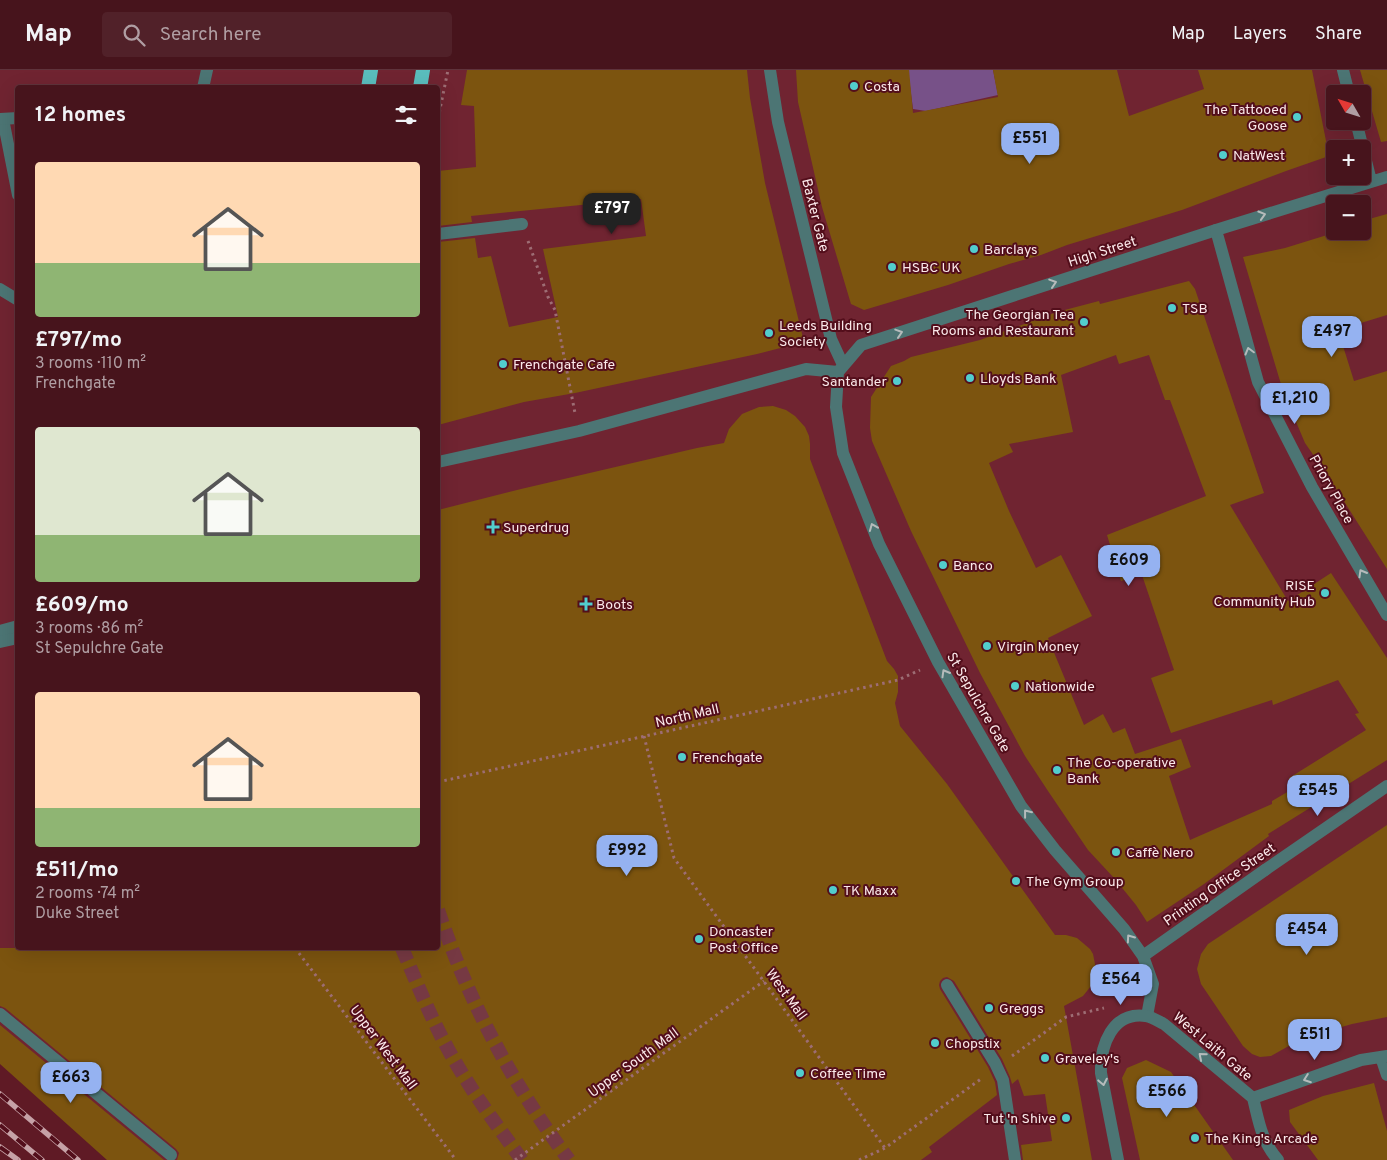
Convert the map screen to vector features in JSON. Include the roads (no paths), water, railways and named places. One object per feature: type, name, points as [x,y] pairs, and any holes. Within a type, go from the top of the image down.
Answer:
[{"type":"highway","points":[[368,85],[371,70]]},
{"type":"highway","points":[[420,85],[423,70]]},
{"type":"street","points":[[204,85],[206,70]]},
{"type":"street","name":"Baxter Gate","points":[[770,70],[778,122],[789,169],[831,339],[840,368]]},
{"type":"street","points":[[1343,70],[1347,85]]},
{"type":"street","points":[[15,118],[2,119],[15,181]]},
{"type":"street","name":"High Street","points":[[1371,181],[1387,177]]},
{"type":"street","name":"High Street","points":[[840,368],[861,345],[1358,185]]},
{"type":"street","points":[[440,234],[522,224]]},
{"type":"street","name":"Priory Place","points":[[1216,230],[1258,382],[1312,487],[1387,615]]},
{"type":"street","points":[[0,289],[15,298]]},
{"type":"street","points":[[440,462],[579,431],[806,369],[840,368]]},
{"type":"street","name":"St Sepulchre Gate","points":[[840,368],[836,407],[843,452],[879,544],[938,662],[1022,806],[1055,850],[1124,928],[1143,956],[1153,984],[1147,1016]]},
{"type":"street","points":[[0,631],[15,627]]},
{"type":"street","points":[[0,642],[15,639]]},
{"type":"street","name":"Printing Office Street","points":[[1143,956],[1387,786]]},
{"type":"street","points":[[946,985],[995,1063],[1003,1080],[1015,1160]]},
{"type":"street","points":[[0,1014],[169,1157]]},
{"type":"street","points":[[1118,1160],[1101,1073],[1101,1060],[1109,1034],[1117,1024],[1128,1018],[1147,1016]]},
{"type":"street","name":"West Laith Gate","points":[[1147,1016],[1164,1024],[1252,1098]]},
{"type":"street","points":[[0,1022],[169,1157]]},
{"type":"street","points":[[1278,1160],[1269,1150],[1263,1138],[1252,1098],[1344,1065],[1384,1056],[1387,1075]]},
{"type":"tunnel","points":[[440,916],[463,977],[493,1040],[528,1101],[569,1160]]},
{"type":"tunnel","points":[[403,950],[441,1037],[483,1106],[522,1160]]},
{"type":"railway","points":[[0,1094],[78,1160]]},
{"type":"railway","points":[[0,1125],[42,1160]]},
{"type":"railway","points":[[0,1147],[18,1160]]},
{"type":"place","name":"Costa","points":[[854,86]]},
{"type":"place","name":"The Tattooed Goose","points":[[1297,117]]},
{"type":"place","name":"NatWest","points":[[1223,155]]},
{"type":"place","name":"Barclays","points":[[974,249]]},
{"type":"place","name":"HSBC UK","points":[[892,267]]},
{"type":"place","name":"TSB","points":[[1172,308]]},
{"type":"place","name":"The Georgian Tea Rooms and Restaurant","points":[[1084,322]]},
{"type":"place","name":"Leeds Building Society","points":[[769,333]]},
{"type":"place","name":"Frenchgate Cafe","points":[[503,364]]},
{"type":"place","name":"Lloyds Bank","points":[[970,378]]},
{"type":"place","name":"Santander","points":[[897,381]]},
{"type":"place","name":"Superdrug","points":[[493,527]]},
{"type":"place","name":"Banco","points":[[943,565]]},
{"type":"place","name":"RISE Community Hub","points":[[1325,593]]},
{"type":"place","name":"Boots","points":[[586,604]]},
{"type":"place","name":"Virgin Money","points":[[987,646]]},
{"type":"place","name":"Nationwide","points":[[1015,686]]},
{"type":"place","name":"Frenchgate","points":[[682,757]]},
{"type":"place","name":"The Co-operative Bank","points":[[1057,770]]},
{"type":"place","name":"Caffè Nero","points":[[1116,852]]},
{"type":"place","name":"The Gym Group","points":[[1016,881]]},
{"type":"place","name":"TK Maxx","points":[[833,890]]},
{"type":"place","name":"Doncaster Post Office","points":[[699,939]]},
{"type":"place","name":"Greggs","points":[[989,1008]]},
{"type":"place","name":"Chopstix","points":[[935,1043]]},
{"type":"place","name":"Graveley's","points":[[1045,1058]]},
{"type":"place","name":"Coffee Time","points":[[800,1073]]},
{"type":"place","name":"Tut 'n Shive","points":[[1066,1118]]},
{"type":"place","name":"The King's Arcade","points":[[1195,1138]]}]
